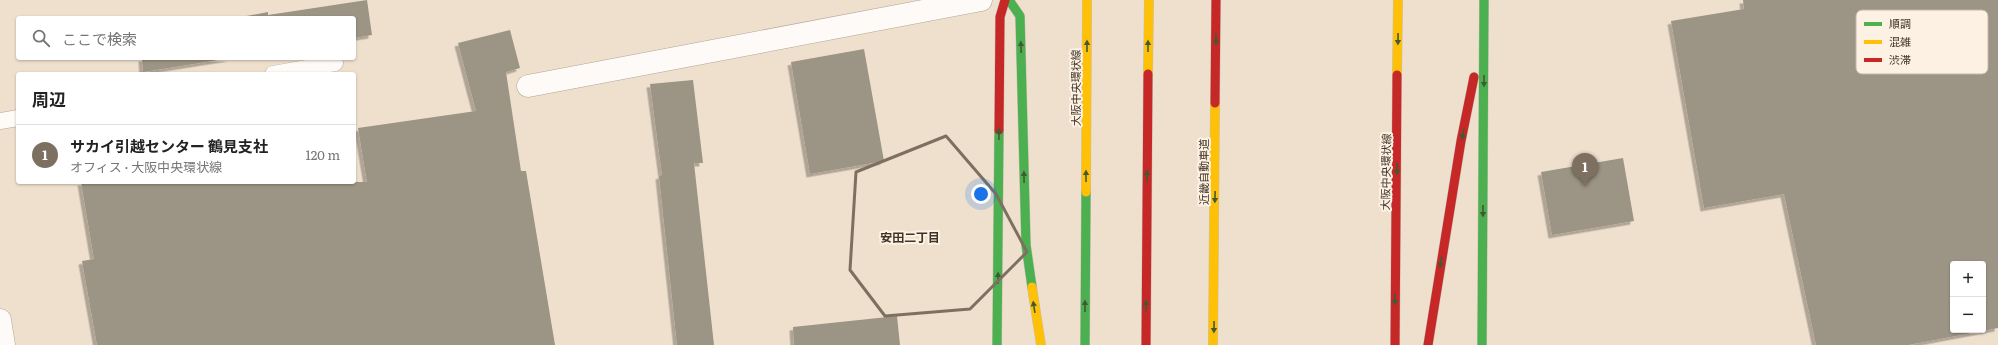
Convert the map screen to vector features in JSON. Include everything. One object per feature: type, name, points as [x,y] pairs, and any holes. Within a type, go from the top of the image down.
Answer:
[{"type":"main road","points":[[997,345],[1000,17],[1005,0]]},
{"type":"main road","points":[[1009,0],[1020,16],[1026,245],[1041,345]]},
{"type":"main road","name":"大阪中央環状線","points":[[1085,345],[1087,0]]},
{"type":"main road","points":[[1146,345],[1148,0]]},
{"type":"main road","name":"近畿自動車道","points":[[1213,345],[1216,0]]},
{"type":"main road","name":"大阪中央環状線","points":[[1395,345],[1398,0]]},
{"type":"main road","points":[[1482,345],[1484,0]]},
{"type":"main road","points":[[1428,345],[1461,142],[1484,27]]},
{"type":"main road","points":[[1215,174],[1225,71]]},
{"type":"street","points":[[528,86],[981,0]]},
{"type":"street","points":[[0,320],[4,345]]},
{"type":"lane","points":[[284,72],[335,63]]},
{"type":"lane","points":[[0,121],[16,118]]},
{"type":"highlighted area","points":[[946,136],[996,194],[1027,252],[970,309],[885,316],[850,270],[856,172]]},
{"type":"building","points":[[367,0],[372,35],[356,38],[356,16],[247,16],[268,12],[268,15]]},
{"type":"building","points":[[1743,0],[1998,0],[1998,328],[1986,330],[1986,261],[1950,261],[1950,333],[1972,333],[1908,345],[1816,345],[1784,194],[1704,208],[1671,21],[1744,9]]},
{"type":"building","points":[[510,30],[520,68],[506,72],[521,171],[526,171],[555,345],[97,345],[82,261],[94,259],[81,184],[356,184],[356,182],[367,182],[358,128],[476,111],[458,43]]},
{"type":"building","points":[[864,49],[884,161],[810,174],[791,62]]},
{"type":"building","points":[[142,60],[218,60],[143,72]]},
{"type":"building","points":[[693,80],[703,163],[694,163],[714,345],[677,345],[659,176],[662,175],[650,84]]},
{"type":"building","points":[[1623,158],[1634,221],[1552,235],[1541,172]]},
{"type":"building","points":[[897,316],[900,345],[794,345],[793,327]]},
{"type":"traffic: fast","points":[[1009,0],[1020,16],[1026,245],[1032,287]]},
{"type":"traffic: fast","points":[[1482,345],[1484,0]]},
{"type":"traffic: fast","points":[[997,345],[999,130]]},
{"type":"traffic: fast","points":[[1085,345],[1086,192]]},
{"type":"traffic: slow","points":[[1086,192],[1087,0]]},
{"type":"traffic: slow","points":[[1148,74],[1149,0]]},
{"type":"traffic: slow","points":[[1397,75],[1398,0]]},
{"type":"traffic: slow","points":[[1213,345],[1215,103]]},
{"type":"traffic: slow","points":[[1032,287],[1041,345]]},
{"type":"traffic: jam","points":[[999,130],[1000,17],[1005,0]]},
{"type":"traffic: jam","points":[[1215,103],[1216,0]]},
{"type":"traffic: jam","points":[[1146,345],[1148,74]]},
{"type":"traffic: jam","points":[[1395,345],[1397,75]]},
{"type":"traffic: jam","points":[[1428,345],[1461,141],[1474,77]]},
{"type":"place","name":"サカイ引越センター 鶴見支社","points":[[1585,186]]},
{"type":"district","name":"安田二丁目","points":[[910,237]]}]
